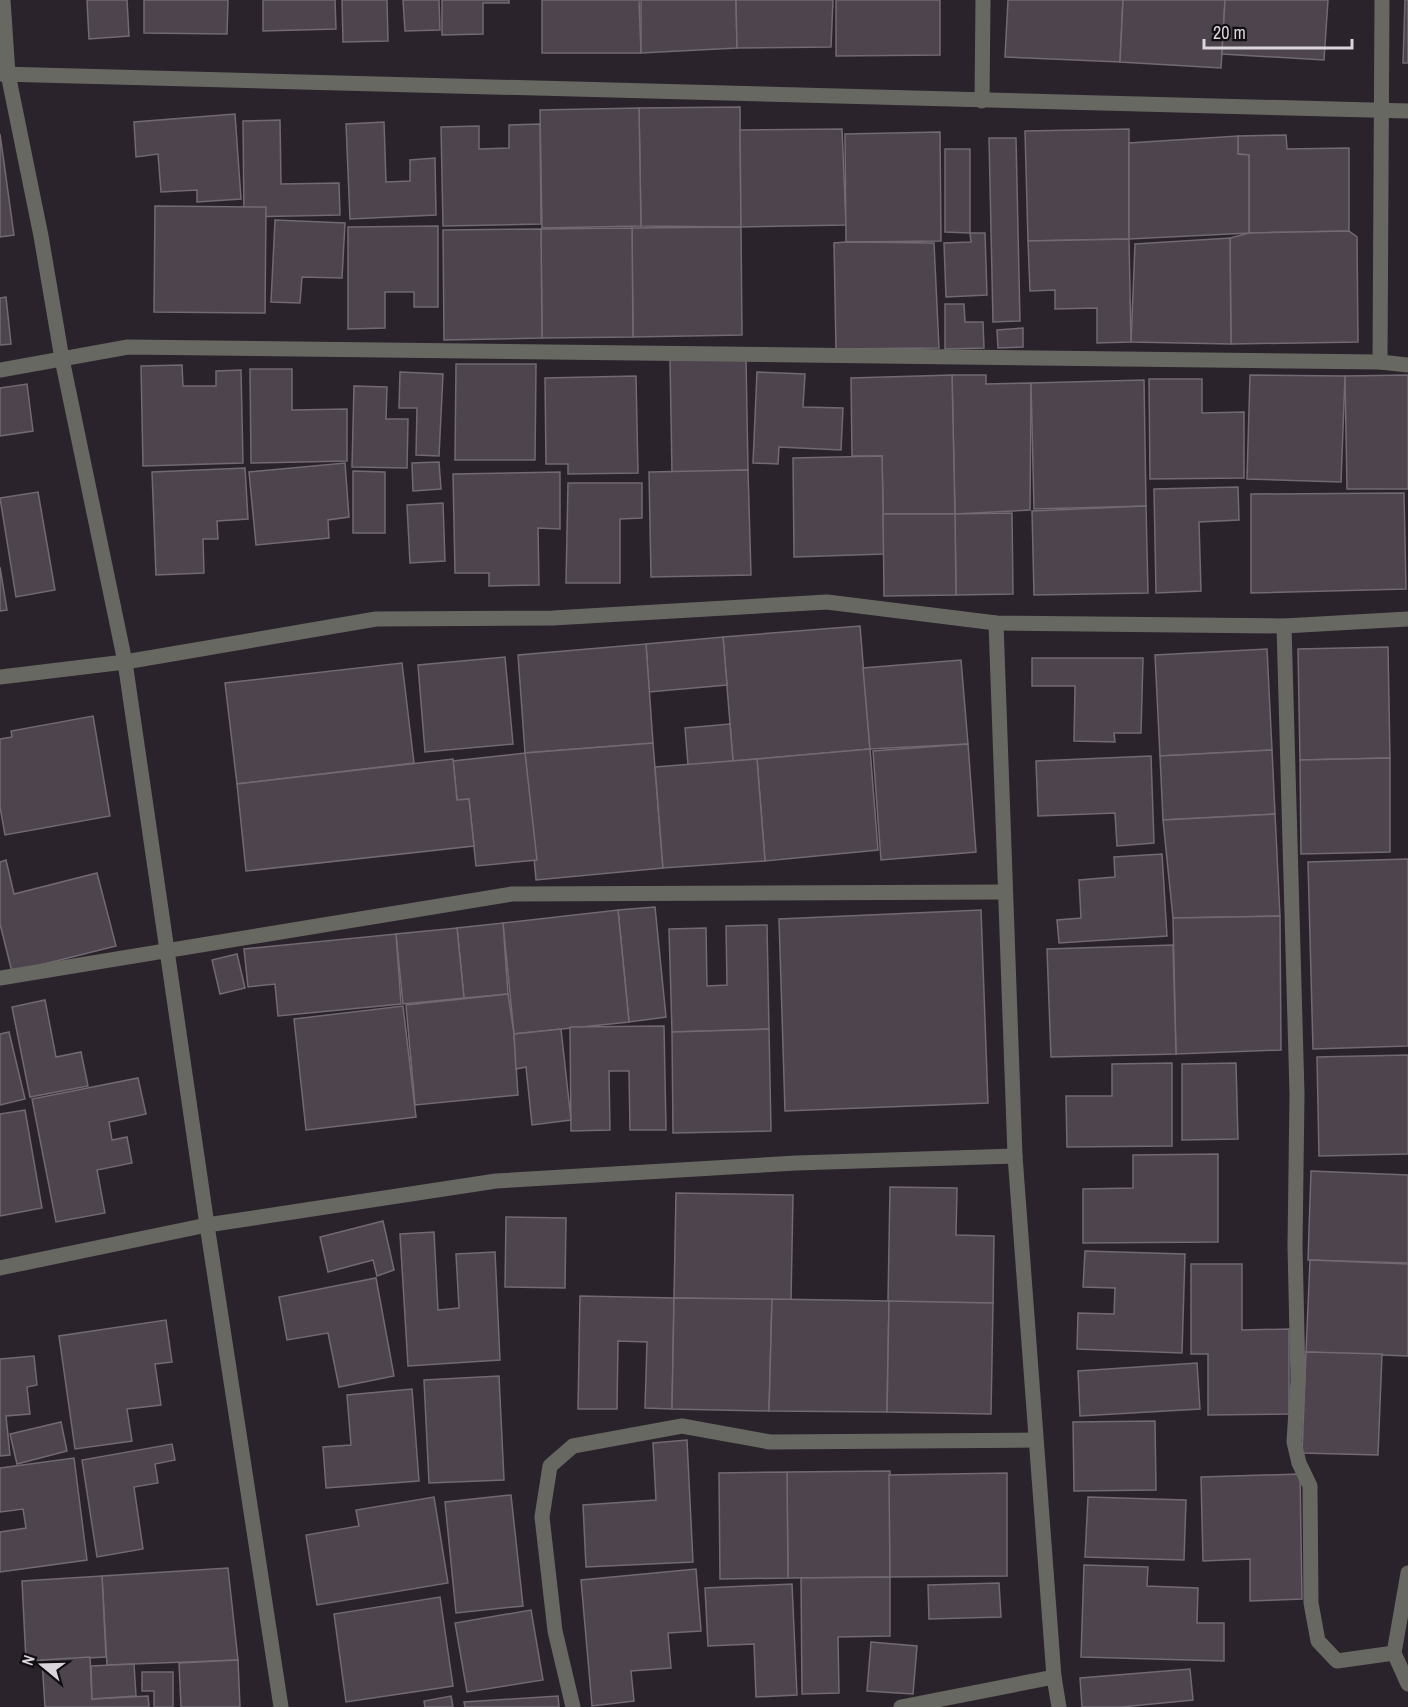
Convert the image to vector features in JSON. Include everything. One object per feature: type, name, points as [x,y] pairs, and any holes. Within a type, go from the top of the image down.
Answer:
[{"type":"street","points":[[3,0],[4,74],[41,236],[62,359],[125,662],[207,1225],[281,1707]]},
{"type":"street","points":[[982,101],[983,0]]},
{"type":"street","points":[[1380,362],[1382,0]]},
{"type":"street","points":[[4,74],[1408,111]]},
{"type":"street","points":[[0,370],[128,347],[1380,362],[1408,365]]},
{"type":"street","points":[[0,677],[125,662],[376,619],[554,618],[827,602],[996,624],[1284,626],[1408,619]]},
{"type":"street","points":[[996,624],[1015,1156],[1035,1440],[1054,1677],[1059,1707]]},
{"type":"street","points":[[1284,626],[1297,1094],[1295,1246],[1298,1380],[1294,1442],[1299,1463],[1310,1486],[1311,1603],[1318,1641],[1337,1660],[1394,1653]]},
{"type":"street","points":[[0,978],[512,894],[1005,892]]},
{"type":"street","points":[[0,1268],[207,1225],[495,1181],[796,1163],[1015,1156]]},
{"type":"street","points":[[573,1707],[555,1631],[542,1517],[550,1466],[573,1446],[682,1426],[770,1442],[1035,1440]]},
{"type":"street","points":[[1408,1574],[1394,1653],[1408,1684]]},
{"type":"street","points":[[901,1707],[1054,1677]]},
{"type":"building","points":[[87,0],[127,0],[129,36],[89,39]]},
{"type":"building","points":[[144,0],[228,0],[227,34],[144,33]]},
{"type":"building","points":[[263,0],[335,0],[336,29],[263,31]]},
{"type":"building","points":[[342,0],[387,0],[388,41],[343,42]]},
{"type":"building","points":[[403,0],[439,0],[440,30],[405,31]]},
{"type":"building","points":[[442,0],[509,0],[509,3],[483,3],[483,34],[442,35]]},
{"type":"building","points":[[542,0],[639,0],[641,53],[542,53]]},
{"type":"building","points":[[641,0],[736,0],[737,48],[641,53]]},
{"type":"building","points":[[736,0],[833,0],[831,47],[737,48]]},
{"type":"building","points":[[836,0],[940,0],[940,55],[836,56]]},
{"type":"building","points":[[1008,0],[1123,0],[1120,62],[1005,57]]},
{"type":"building","points":[[1123,0],[1225,0],[1221,68],[1120,62]]},
{"type":"building","points":[[1225,0],[1328,0],[1324,60],[1222,54]]},
{"type":"building","points":[[1405,0],[1408,0],[1408,63],[1403,63]]},
{"type":"building","points":[[740,107],[741,227],[641,226],[639,108]]},
{"type":"building","points":[[639,108],[641,226],[542,228],[540,110]]},
{"type":"building","points":[[235,114],[241,199],[197,202],[197,190],[161,192],[158,154],[136,157],[134,122]]},
{"type":"building","points":[[280,120],[281,184],[339,183],[340,215],[244,217],[243,121]]},
{"type":"building","points":[[384,122],[386,182],[410,181],[410,160],[435,158],[436,215],[350,219],[346,124]]},
{"type":"building","points":[[540,124],[541,224],[443,226],[441,127],[479,126],[479,149],[509,148],[509,125]]},
{"type":"building","points":[[842,129],[846,225],[741,227],[740,130]]},
{"type":"building","points":[[1129,129],[1129,239],[1028,241],[1025,131]]},
{"type":"building","points":[[940,132],[941,241],[846,242],[845,134]]},
{"type":"building","points":[[0,134],[14,235],[0,237]]},
{"type":"building","points":[[1286,135],[1287,149],[1349,148],[1349,231],[1249,233],[1249,155],[1238,154],[1238,136]]},
{"type":"building","points":[[1238,136],[1238,154],[1249,155],[1249,233],[1129,239],[1129,143]]},
{"type":"building","points":[[989,138],[1016,138],[1020,321],[993,322]]},
{"type":"building","points":[[945,149],[970,149],[970,233],[945,232]]},
{"type":"building","points":[[155,206],[266,207],[265,313],[154,312]]},
{"type":"building","points":[[275,220],[345,223],[342,278],[302,277],[300,303],[271,302]]},
{"type":"building","points":[[438,226],[438,307],[414,307],[414,292],[385,292],[385,328],[348,329],[348,227]]},
{"type":"building","points":[[741,227],[742,335],[633,337],[632,228]]},
{"type":"building","points":[[632,228],[633,337],[542,338],[541,229]]},
{"type":"building","points":[[541,229],[542,338],[444,340],[443,230]]},
{"type":"building","points":[[1349,231],[1357,237],[1358,342],[1231,344],[1230,238],[1249,233]]},
{"type":"building","points":[[970,233],[985,233],[987,295],[946,297],[944,243],[971,242]]},
{"type":"building","points":[[1230,238],[1231,344],[1131,342],[1135,244]]},
{"type":"building","points":[[1129,239],[1131,342],[1097,343],[1097,308],[1055,309],[1055,290],[1030,291],[1028,241]]},
{"type":"building","points":[[834,243],[934,243],[939,348],[836,349]]},
{"type":"building","points":[[6,297],[11,344],[0,345],[0,298]]},
{"type":"building","points":[[945,304],[964,304],[965,322],[983,322],[984,348],[945,349]]},
{"type":"building","points":[[1023,328],[1023,347],[998,348],[997,330]]},
{"type":"building","points":[[746,358],[748,470],[672,473],[670,360]]},
{"type":"building","points":[[456,364],[536,364],[535,460],[455,460]]},
{"type":"building","points":[[182,365],[183,386],[216,386],[216,371],[241,370],[243,463],[143,466],[141,366]]},
{"type":"building","points":[[250,369],[292,369],[292,410],[347,409],[347,461],[251,463]]},
{"type":"building","points":[[400,372],[443,374],[439,456],[416,455],[417,408],[399,408]]},
{"type":"building","points":[[757,372],[805,374],[803,407],[843,408],[841,450],[779,447],[778,464],[753,463]]},
{"type":"building","points":[[952,375],[986,375],[986,384],[1031,383],[1030,510],[955,514]]},
{"type":"building","points":[[952,375],[955,514],[883,514],[882,456],[852,456],[851,378]]},
{"type":"building","points":[[1250,375],[1345,376],[1341,482],[1247,479]]},
{"type":"building","points":[[1408,375],[1408,489],[1347,489],[1345,376]]},
{"type":"building","points":[[636,376],[638,473],[568,474],[568,464],[546,464],[545,378]]},
{"type":"building","points":[[1149,379],[1202,379],[1202,413],[1244,412],[1244,478],[1150,479]]},
{"type":"building","points":[[1144,380],[1146,506],[1034,509],[1031,383]]},
{"type":"building","points":[[27,384],[33,431],[0,436],[0,388]]},
{"type":"building","points":[[354,386],[387,387],[386,419],[408,419],[407,468],[352,467]]},
{"type":"building","points":[[882,456],[884,554],[794,557],[793,458]]},
{"type":"building","points":[[439,462],[441,489],[413,491],[412,463]]},
{"type":"building","points":[[345,463],[349,517],[328,520],[329,538],[256,545],[249,472]]},
{"type":"building","points":[[245,468],[248,519],[217,521],[218,539],[203,539],[204,573],[156,575],[152,472]]},
{"type":"building","points":[[748,470],[751,575],[651,577],[649,472]]},
{"type":"building","points":[[353,471],[385,472],[385,533],[353,533]]},
{"type":"building","points":[[560,472],[560,529],[538,528],[539,585],[489,586],[489,573],[455,573],[453,474]]},
{"type":"building","points":[[568,483],[642,483],[642,518],[620,519],[620,583],[566,583]]},
{"type":"building","points":[[1238,487],[1239,520],[1199,522],[1201,591],[1156,593],[1154,489]]},
{"type":"building","points":[[38,492],[55,590],[16,597],[0,498]]},
{"type":"building","points":[[1404,493],[1406,589],[1251,593],[1251,494]]},
{"type":"building","points":[[443,503],[445,561],[410,563],[407,505]]},
{"type":"building","points":[[1146,506],[1148,593],[1034,595],[1032,511]]},
{"type":"building","points":[[1012,513],[1013,594],[956,595],[955,514]]},
{"type":"building","points":[[883,514],[955,514],[956,595],[884,596]]},
{"type":"building","points":[[0,567],[7,610],[0,611]]},
{"type":"building","points":[[860,626],[870,749],[733,761],[723,637]]},
{"type":"building","points":[[723,637],[727,685],[649,692],[646,644]]},
{"type":"building","points":[[646,644],[653,743],[525,753],[518,655]]},
{"type":"building","points":[[1388,647],[1390,758],[1300,760],[1298,649]]},
{"type":"building","points":[[1267,649],[1272,750],[1160,756],[1155,655]]},
{"type":"building","points":[[505,657],[513,744],[425,752],[418,665]]},
{"type":"building","points":[[1032,658],[1143,658],[1141,733],[1114,733],[1115,742],[1074,741],[1075,686],[1032,686]]},
{"type":"building","points":[[961,660],[968,744],[870,749],[863,668]]},
{"type":"building","points":[[402,663],[414,763],[237,784],[225,683]]},
{"type":"building","points":[[93,716],[110,816],[5,835],[0,807],[0,739],[12,737],[11,731]]},
{"type":"building","points":[[730,724],[733,761],[688,765],[685,728]]},
{"type":"building","points":[[653,743],[663,868],[536,880],[525,753]]},
{"type":"building","points":[[968,744],[976,852],[881,860],[873,751]]},
{"type":"building","points":[[870,749],[878,850],[765,861],[757,759]]},
{"type":"building","points":[[1272,750],[1275,814],[1163,820],[1160,756]]},
{"type":"building","points":[[525,753],[537,860],[476,866],[469,799],[457,800],[453,761]]},
{"type":"building","points":[[1151,756],[1154,843],[1117,846],[1115,813],[1038,816],[1036,761]]},
{"type":"building","points":[[1390,758],[1390,852],[1301,854],[1300,760]]},
{"type":"building","points":[[453,759],[457,800],[469,799],[474,846],[246,871],[237,784]]},
{"type":"building","points":[[757,759],[765,861],[663,868],[655,767]]},
{"type":"building","points":[[1275,814],[1280,916],[1173,918],[1163,820]]},
{"type":"building","points":[[1162,854],[1167,936],[1059,943],[1057,920],[1081,918],[1079,880],[1115,877],[1114,857]]},
{"type":"building","points":[[1408,859],[1408,1046],[1313,1049],[1308,862]]},
{"type":"building","points":[[6,860],[14,894],[97,873],[116,946],[12,972],[0,924],[0,862]]},
{"type":"building","points":[[655,907],[666,1017],[629,1022],[618,910]]},
{"type":"building","points":[[618,910],[629,1022],[514,1034],[503,923]]},
{"type":"building","points":[[981,910],[988,1103],[785,1111],[779,919]]},
{"type":"building","points":[[1280,916],[1281,1050],[1176,1054],[1173,918]]},
{"type":"building","points":[[503,923],[508,994],[464,998],[457,928]]},
{"type":"building","points":[[767,925],[769,1029],[672,1032],[669,929],[706,928],[707,986],[727,985],[726,926]]},
{"type":"building","points":[[457,928],[464,998],[403,1004],[396,934]]},
{"type":"building","points":[[396,934],[401,1004],[278,1016],[275,984],[248,987],[244,949]]},
{"type":"building","points":[[1173,945],[1176,1054],[1051,1057],[1047,949]]},
{"type":"building","points":[[237,954],[245,988],[220,994],[212,960]]},
{"type":"building","points":[[508,994],[514,1034],[518,1095],[415,1105],[406,1005]]},
{"type":"building","points":[[45,1000],[56,1057],[81,1052],[88,1086],[30,1097],[12,1007]]},
{"type":"building","points":[[403,1006],[416,1117],[306,1130],[294,1019]]},
{"type":"building","points":[[664,1026],[666,1130],[630,1130],[629,1071],[609,1071],[610,1130],[571,1131],[570,1027]]},
{"type":"building","points":[[561,1029],[571,1120],[532,1125],[526,1067],[516,1069],[514,1034]]},
{"type":"building","points":[[769,1029],[771,1131],[673,1133],[672,1032]]},
{"type":"building","points":[[9,1032],[25,1099],[0,1105],[0,1034]]},
{"type":"building","points":[[1408,1055],[1408,1154],[1319,1156],[1317,1057]]},
{"type":"building","points":[[1172,1063],[1172,1146],[1067,1147],[1066,1096],[1112,1096],[1112,1064]]},
{"type":"building","points":[[1236,1063],[1238,1139],[1182,1140],[1182,1064]]},
{"type":"building","points":[[138,1078],[146,1114],[109,1122],[112,1140],[127,1137],[132,1163],[97,1170],[105,1213],[56,1222],[32,1099]]},
{"type":"building","points":[[25,1110],[42,1208],[0,1216],[0,1114]]},
{"type":"building","points":[[1218,1154],[1218,1242],[1083,1243],[1083,1189],[1133,1188],[1133,1155]]},
{"type":"building","points":[[1311,1171],[1408,1175],[1408,1263],[1308,1260]]},
{"type":"building","points":[[890,1187],[957,1188],[956,1235],[994,1236],[993,1303],[888,1302]]},
{"type":"building","points":[[676,1193],[793,1195],[791,1300],[674,1298]]},
{"type":"building","points":[[506,1217],[566,1218],[565,1288],[505,1287]]},
{"type":"building","points":[[383,1221],[394,1270],[377,1276],[373,1260],[328,1272],[320,1237]]},
{"type":"building","points":[[434,1232],[438,1310],[459,1308],[456,1254],[495,1252],[500,1360],[408,1366],[400,1234]]},
{"type":"building","points":[[1085,1251],[1185,1254],[1182,1353],[1077,1349],[1078,1313],[1114,1314],[1115,1288],[1083,1287]]},
{"type":"building","points":[[1310,1260],[1408,1264],[1408,1356],[1306,1352]]},
{"type":"building","points":[[1191,1264],[1242,1264],[1242,1330],[1289,1329],[1289,1414],[1208,1415],[1208,1354],[1191,1354]]},
{"type":"building","points":[[376,1278],[394,1376],[339,1387],[328,1333],[287,1340],[279,1297]]},
{"type":"building","points":[[580,1296],[674,1298],[672,1409],[645,1408],[647,1342],[618,1341],[617,1409],[578,1409]]},
{"type":"building","points":[[674,1298],[772,1299],[769,1411],[672,1409]]},
{"type":"building","points":[[772,1299],[889,1301],[887,1412],[769,1411]]},
{"type":"building","points":[[889,1301],[993,1303],[991,1414],[887,1412]]},
{"type":"building","points":[[166,1320],[172,1362],[155,1364],[161,1405],[127,1409],[132,1441],[75,1449],[59,1336]]},
{"type":"building","points":[[1306,1352],[1382,1354],[1378,1455],[1302,1453]]},
{"type":"building","points":[[34,1356],[37,1385],[27,1387],[30,1414],[6,1416],[10,1455],[0,1456],[0,1359]]},
{"type":"building","points":[[1197,1363],[1200,1409],[1080,1416],[1078,1371]]},
{"type":"building","points":[[499,1376],[504,1480],[429,1483],[424,1380]]},
{"type":"building","points":[[412,1389],[419,1481],[326,1488],[323,1447],[351,1445],[347,1395]]},
{"type":"building","points":[[1155,1421],[1156,1490],[1074,1491],[1073,1422]]},
{"type":"building","points":[[61,1422],[67,1451],[17,1464],[10,1434]]},
{"type":"building","points":[[687,1440],[693,1562],[586,1567],[583,1505],[656,1500],[653,1443]]},
{"type":"building","points":[[172,1444],[175,1460],[155,1464],[158,1483],[134,1487],[143,1549],[97,1557],[82,1460]]},
{"type":"building","points":[[74,1458],[87,1560],[0,1572],[0,1532],[26,1528],[23,1509],[0,1512],[0,1468]]},
{"type":"building","points":[[890,1471],[890,1577],[788,1578],[787,1472]]},
{"type":"building","points":[[787,1472],[788,1578],[720,1579],[719,1473]]},
{"type":"building","points":[[1007,1473],[1007,1576],[890,1577],[889,1475]]},
{"type":"building","points":[[1300,1474],[1302,1599],[1250,1601],[1250,1559],[1203,1561],[1201,1477]]},
{"type":"building","points":[[511,1495],[523,1606],[456,1613],[445,1502]]},
{"type":"building","points":[[434,1497],[448,1583],[317,1605],[306,1535],[359,1526],[356,1510]]},
{"type":"building","points":[[1088,1497],[1186,1500],[1184,1560],[1085,1557]]},
{"type":"building","points":[[1084,1565],[1148,1567],[1147,1586],[1198,1588],[1197,1623],[1224,1623],[1224,1661],[1081,1657]]},
{"type":"building","points":[[228,1568],[238,1660],[107,1665],[102,1576]]},
{"type":"building","points":[[696,1569],[701,1631],[668,1633],[671,1668],[631,1671],[634,1701],[592,1706],[581,1580]]},
{"type":"building","points":[[102,1576],[106,1657],[26,1661],[22,1581]]},
{"type":"building","points":[[890,1577],[890,1636],[838,1637],[839,1693],[802,1694],[801,1578]]},
{"type":"building","points":[[999,1583],[1001,1617],[929,1619],[928,1585]]},
{"type":"building","points":[[792,1584],[797,1695],[756,1697],[754,1644],[708,1646],[705,1588]]},
{"type":"building","points":[[440,1597],[453,1686],[346,1702],[334,1614]]},
{"type":"building","points":[[531,1610],[543,1680],[467,1692],[455,1623]]},
{"type":"building","points":[[871,1642],[917,1646],[913,1694],[867,1691]]},
{"type":"building","points":[[90,1657],[92,1699],[148,1696],[149,1707],[45,1707],[42,1660]]},
{"type":"building","points":[[238,1660],[240,1707],[181,1707],[179,1663]]},
{"type":"building","points":[[134,1664],[136,1696],[92,1699],[91,1666]]},
{"type":"building","points":[[1190,1669],[1193,1700],[1121,1707],[1082,1707],[1080,1678]]},
{"type":"building","points":[[142,1672],[173,1672],[173,1707],[154,1707],[154,1691],[142,1691]]},
{"type":"building","points":[[451,1696],[453,1707],[425,1707],[424,1701]]},
{"type":"building","points":[[558,1696],[559,1707],[465,1707],[464,1702]]}]
